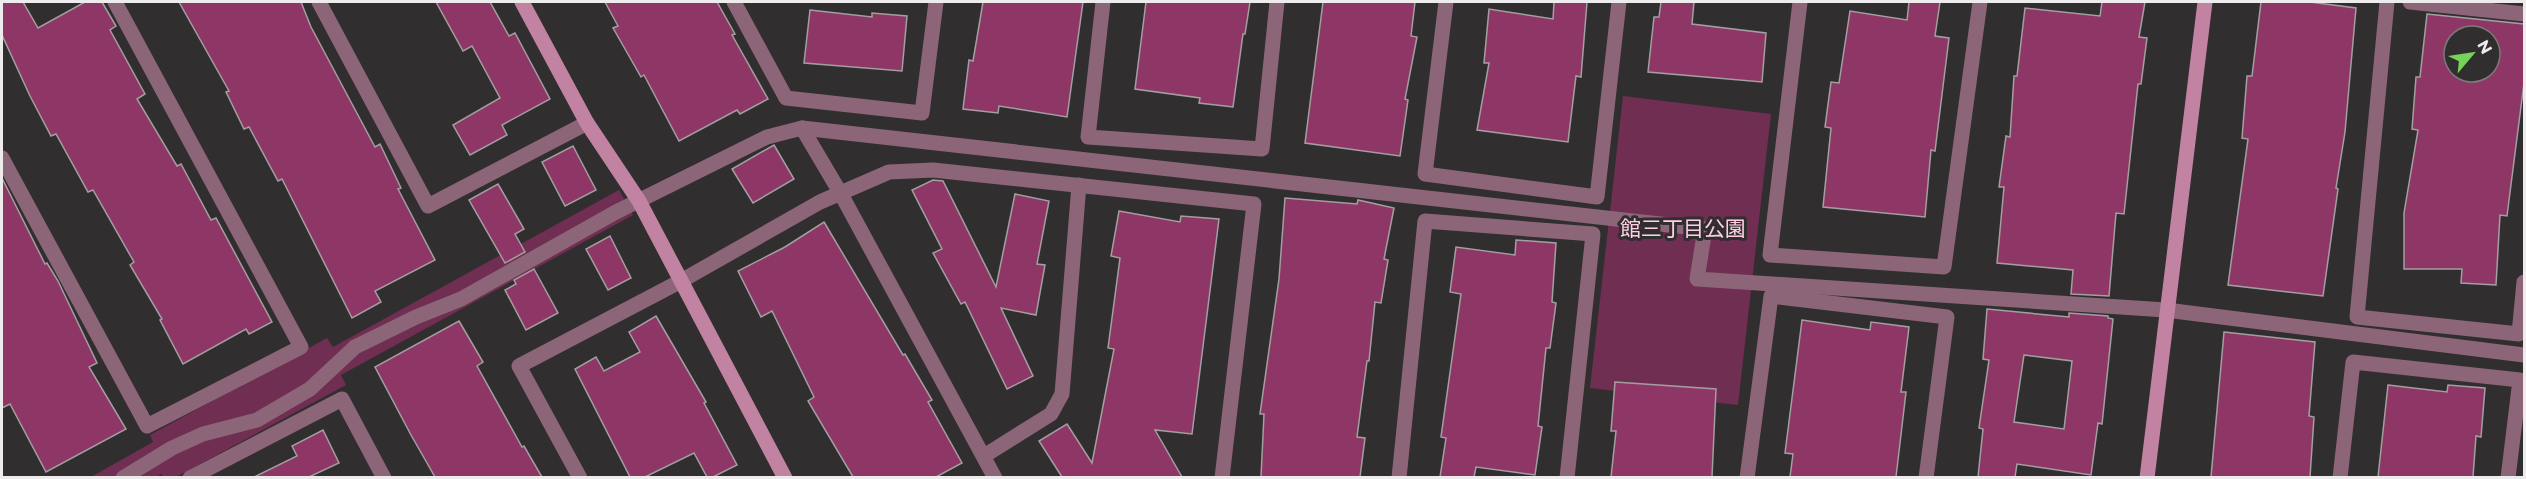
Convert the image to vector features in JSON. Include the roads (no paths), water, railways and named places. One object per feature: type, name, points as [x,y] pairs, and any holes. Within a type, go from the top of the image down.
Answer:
[{"type":"street","points":[[2,158],[147,426],[301,347],[115,2]]},
{"type":"street","points":[[319,2],[428,206],[587,123]]},
{"type":"street","points":[[522,2],[587,123],[639,201],[785,477]]},
{"type":"street","points":[[734,2],[786,98],[922,113],[936,2]]},
{"type":"street","points":[[1103,2],[1088,137],[1262,149],[1277,2]]},
{"type":"street","points":[[1446,2],[1425,174],[1597,197],[1619,2]]},
{"type":"street","points":[[1800,2],[1770,255],[1944,267],[1980,2]]},
{"type":"street","points":[[2147,477],[2205,2]]},
{"type":"street","points":[[2387,2],[2357,317],[2519,334],[2524,282]]},
{"type":"street","points":[[2410,2],[2524,14]]},
{"type":"street","points":[[802,128],[995,477]]},
{"type":"street","points":[[123,477],[172,448],[203,434],[257,420],[310,389],[356,347],[416,317],[461,298],[639,201],[767,137],[802,128],[1705,229],[1697,279],[2166,310],[2524,355]]},
{"type":"street","points":[[580,477],[519,366],[681,281],[820,202],[841,195],[889,172],[933,170],[1254,204],[1222,477]]},
{"type":"street","points":[[984,456],[1051,414],[1062,394],[1078,186]]},
{"type":"street","points":[[1399,477],[1425,221],[1593,234],[1567,477]]},
{"type":"street","points":[[1747,477],[1772,296],[1947,317],[1926,477]]},
{"type":"street","points":[[2340,477],[2353,362],[2520,380],[2508,477]]},
{"type":"street","points":[[190,477],[342,399],[384,477]]},
{"type":"park label","name":"館三丁目公園","points":[[1683,229]]}]
